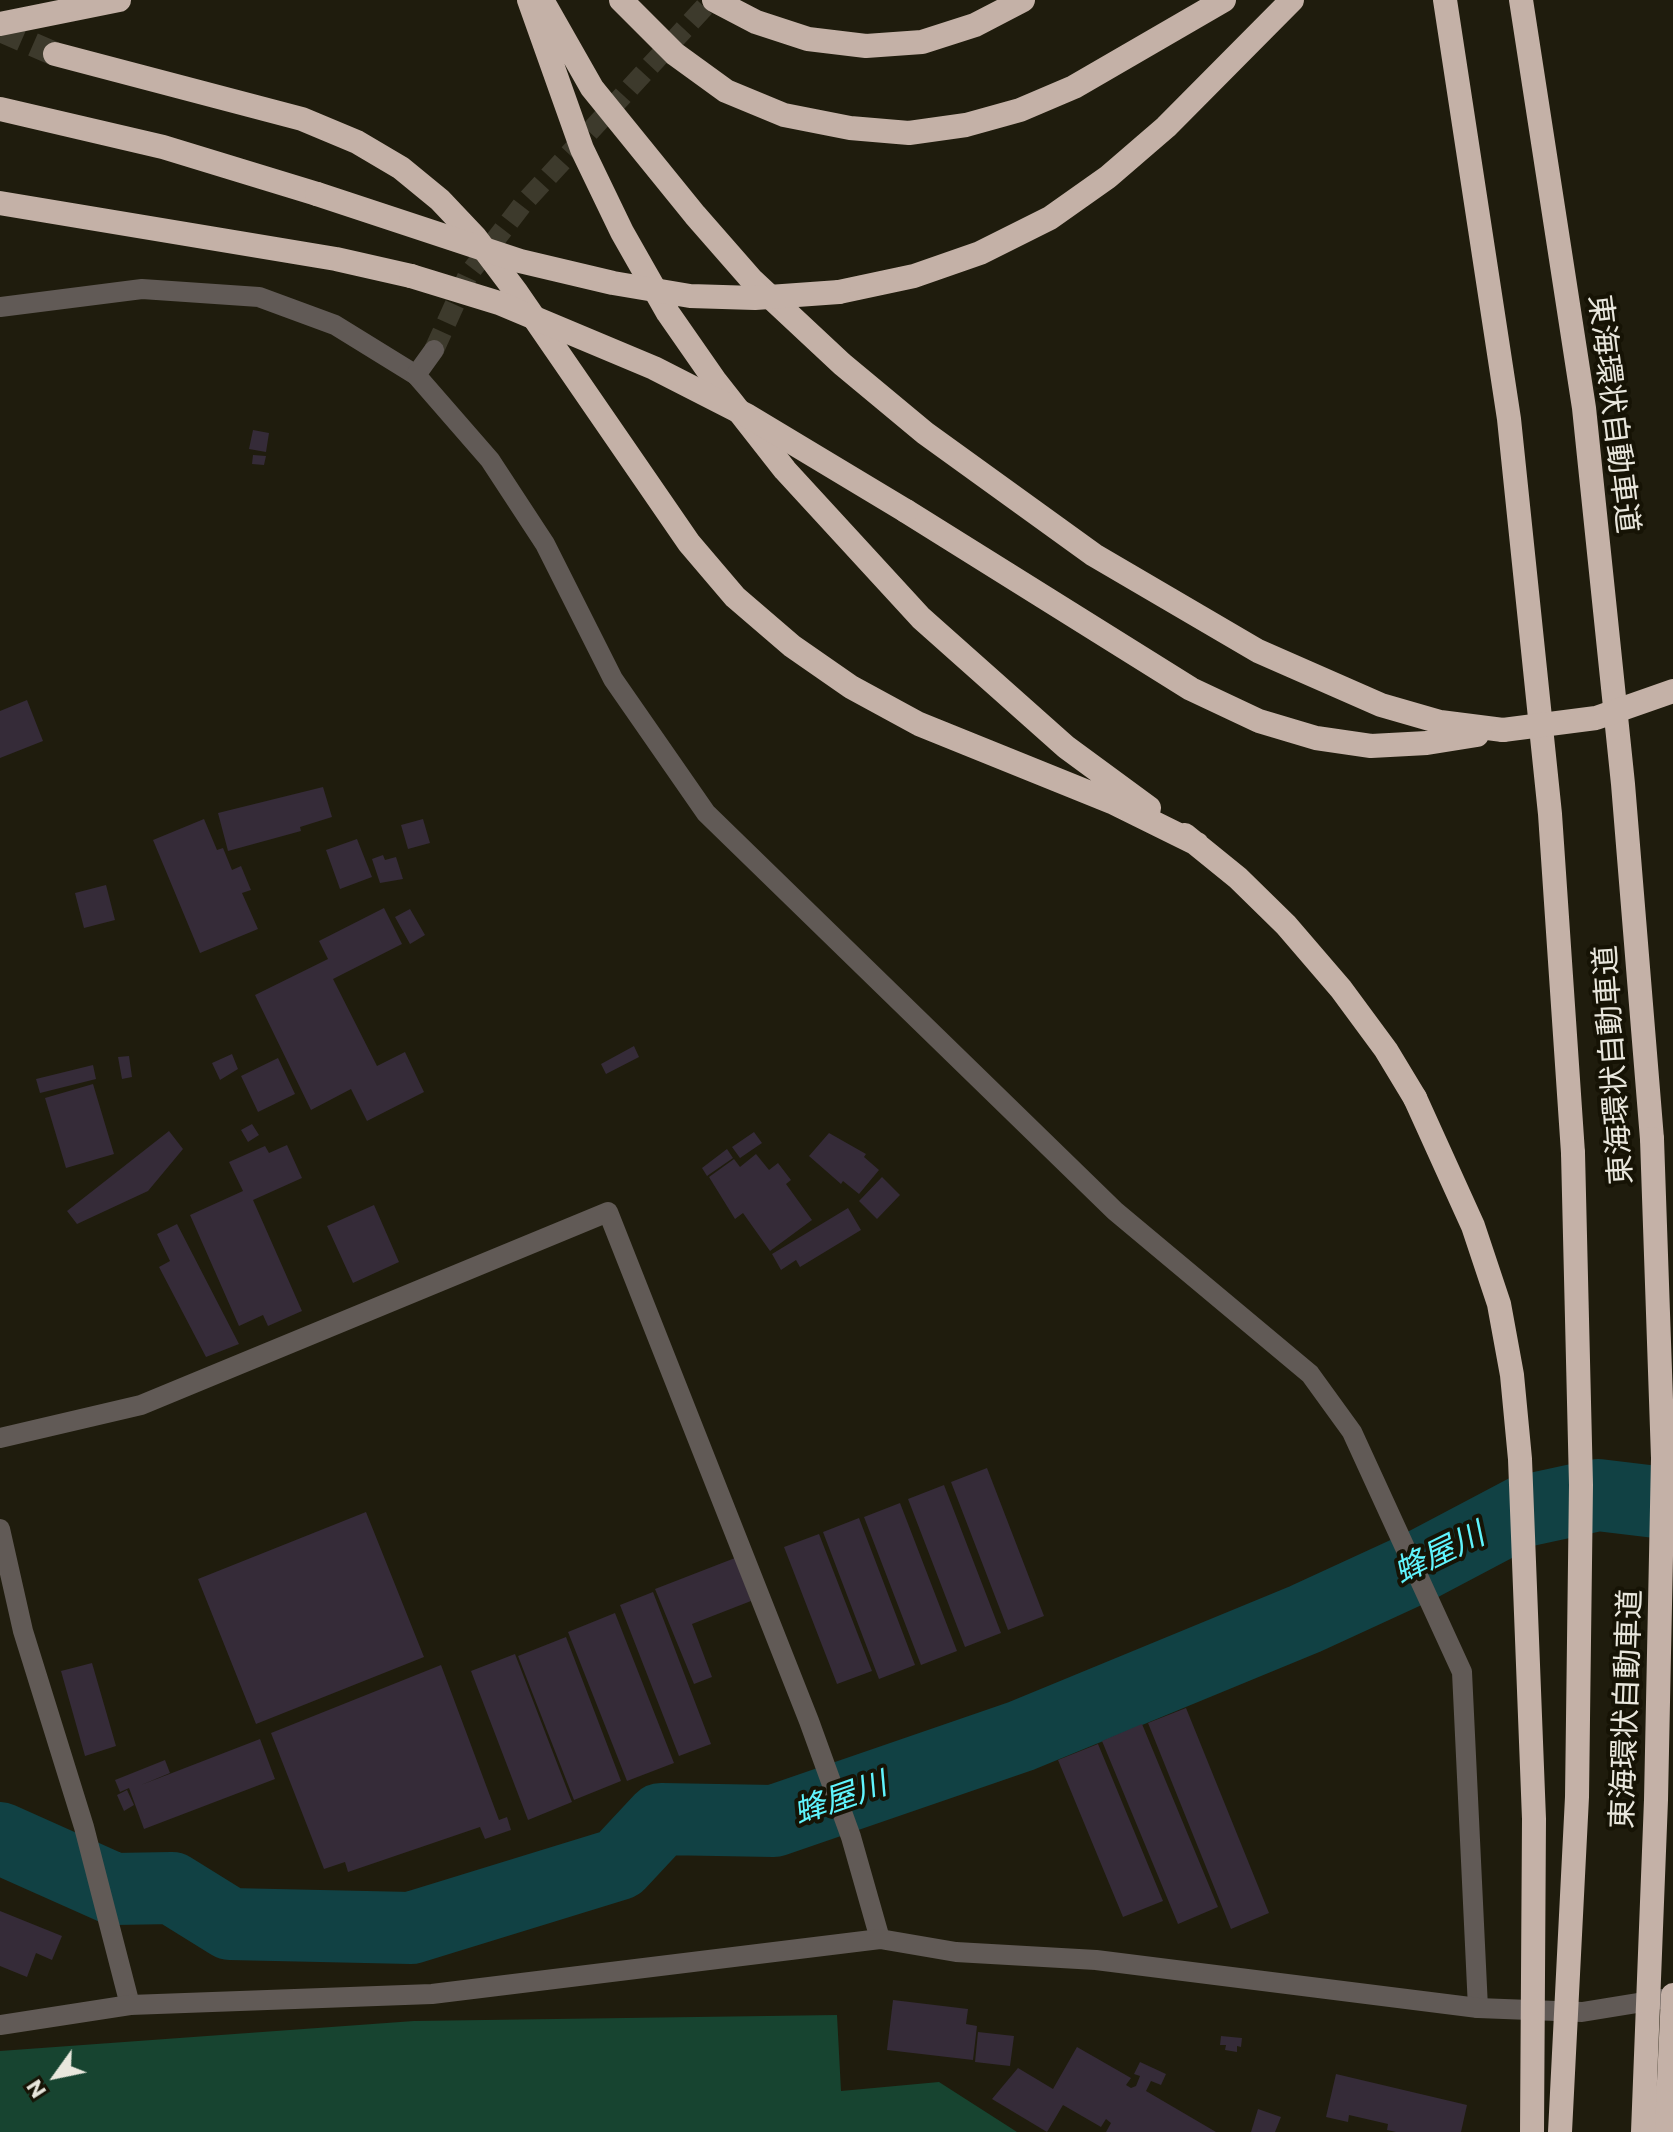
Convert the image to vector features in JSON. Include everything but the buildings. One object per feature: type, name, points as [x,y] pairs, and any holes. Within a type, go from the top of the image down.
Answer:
[{"type":"highway","points":[[0,24],[119,0]]},
{"type":"highway","points":[[529,0],[582,149],[622,232],[676,324],[785,470],[921,618],[1066,747],[1197,844],[1238,878],[1286,925],[1341,989],[1386,1050],[1415,1098],[1473,1226],[1499,1304],[1512,1375],[1520,1459],[1534,1819],[1532,2132]]},
{"type":"highway","points":[[542,0],[592,88],[751,279],[842,364],[925,433],[1094,555],[1258,651],[1381,705],[1440,722],[1503,730]]},
{"type":"highway","points":[[621,0],[675,54],[726,91],[784,115],[850,128],[909,133],[966,125],[1034,105],[1129,58],[1224,0]]},
{"type":"highway","points":[[714,0],[756,22],[808,39],[866,46],[922,42],[975,25],[1023,0]]},
{"type":"highway","points":[[0,109],[163,147],[520,261],[613,283],[690,296],[742,298],[839,292],[914,276],[980,253],[1050,218],[1108,177],[1166,127],[1292,0]]},
{"type":"highway","name":"東海環状自動車道","points":[[1445,0],[1509,419],[1550,814],[1573,1153],[1580,1547],[1577,1797],[1560,2132]]},
{"type":"highway","name":"東海環状自動車道","points":[[1521,0],[1584,408],[1623,784],[1652,1139],[1663,1504],[1657,1784],[1643,2132]]},
{"type":"highway","points":[[55,54],[302,119],[357,142],[401,168],[440,200],[483,248],[689,543],[735,597],[792,646],[851,687],[919,724],[1112,802],[1197,844]]},
{"type":"highway","points":[[0,203],[336,259],[411,276],[499,303],[654,368],[748,416],[1191,689],[1259,721],[1316,738],[1371,746],[1427,743],[1596,718],[1673,691]]},
{"type":"highway","points":[[1661,2132],[1669,2081],[1673,1995]]},
{"type":"street","points":[[0,307],[142,289],[259,297],[335,325],[416,375],[490,460],[545,544],[613,679],[706,813],[1115,1211],[1310,1374],[1352,1432],[1462,1672],[1478,2008]]},
{"type":"street","points":[[416,375],[434,350]]},
{"type":"street","points":[[0,1438],[141,1405],[608,1212],[809,1721],[851,1837],[880,1939]]},
{"type":"street","points":[[0,1529],[23,1631],[84,1827],[130,2005]]},
{"type":"street","points":[[0,2025],[130,2005],[432,1994],[880,1939],[956,1952],[1096,1960],[1478,2008],[1582,2012],[1673,1995]]},
{"type":"green space","points":[[837,2015],[841,2091],[939,2082],[1017,2132],[0,2132],[0,2051],[414,2021]]},
{"type":"waterway","name":"蜂屋川","points":[[0,1838],[114,1889],[172,1888],[230,1924],[411,1928],[619,1864],[661,1819],[774,1821],[1021,1736],[1305,1619],[1418,1567],[1524,1511],[1598,1495],[1673,1504]]},
{"type":"tunnel","points":[[434,350],[468,275],[523,204],[711,0]]},
{"type":"tunnel","points":[[0,30],[55,54]]}]
